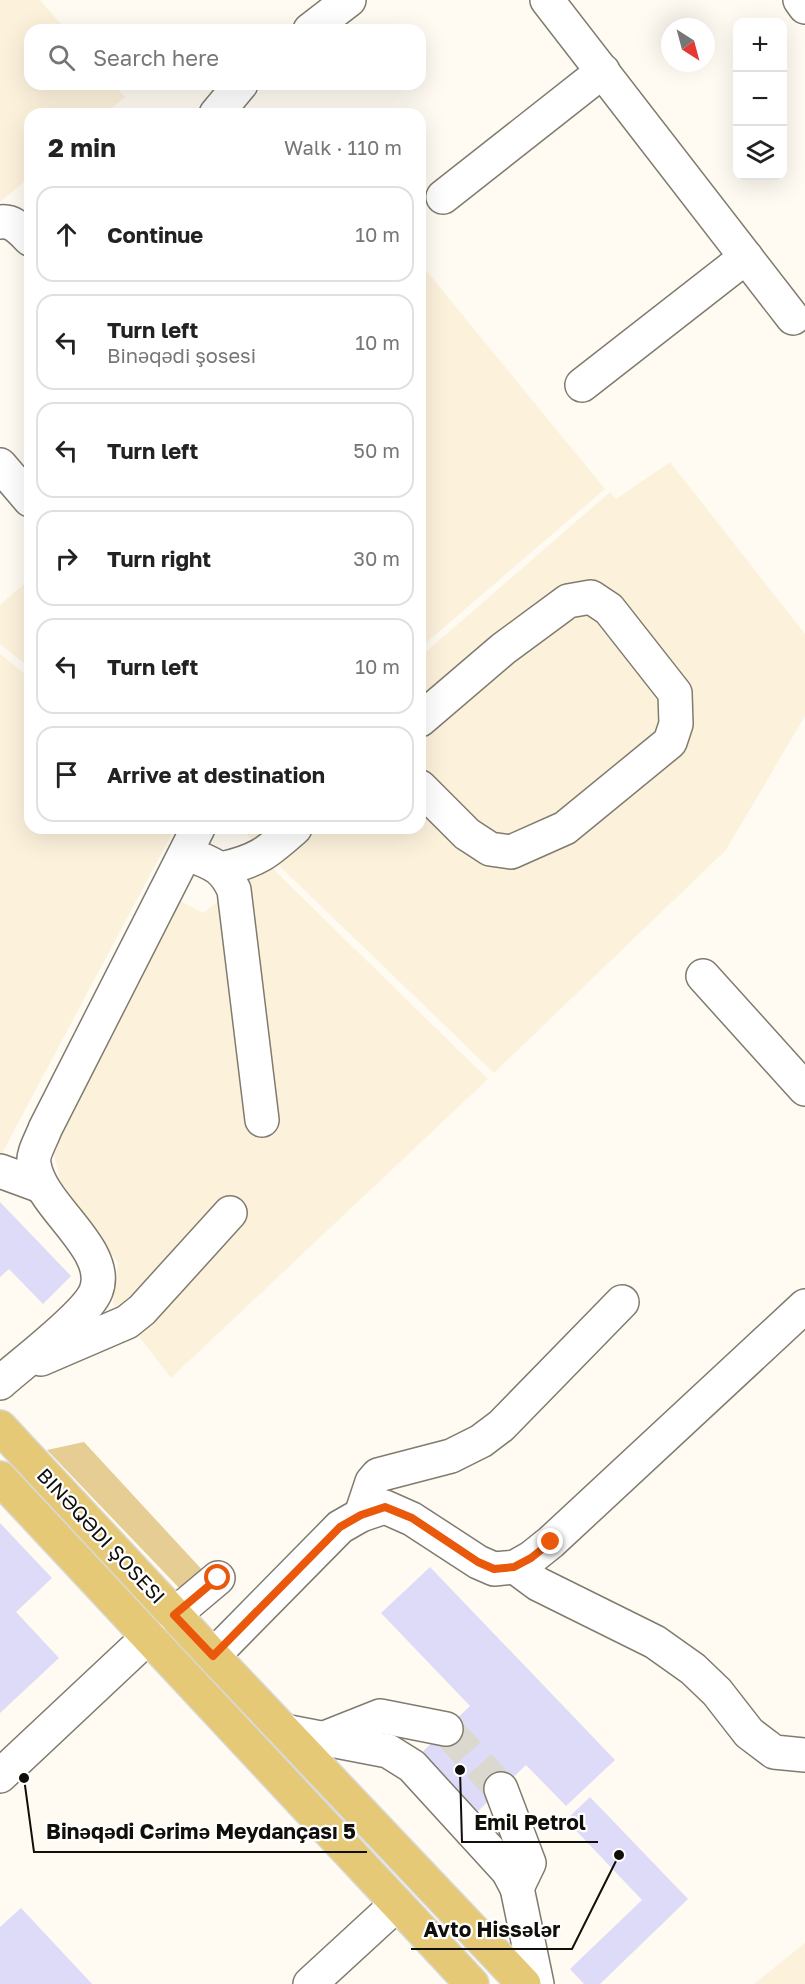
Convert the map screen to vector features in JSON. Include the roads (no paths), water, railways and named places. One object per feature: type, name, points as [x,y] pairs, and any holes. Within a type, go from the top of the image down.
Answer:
[{"type":"main road","name":"BINƏQƏDI ŞOSESI","points":[[0,1427],[174,1615],[524,1984]]},
{"type":"main road","name":"BINƏQƏDI ŞOSESI","points":[[0,1479],[472,1984]]},
{"type":"street","points":[[318,24],[349,0]]},
{"type":"street","points":[[546,0],[793,318]]},
{"type":"street","points":[[800,0],[805,7]]},
{"type":"street","points":[[442,197],[603,71]]},
{"type":"street","points":[[221,108],[236,90]]},
{"type":"street","points":[[0,222],[15,224],[24,233]]},
{"type":"street","points":[[582,385],[746,257]]},
{"type":"street","points":[[0,465],[24,493]]},
{"type":"street","points":[[426,715],[503,649],[568,601],[591,597],[609,609],[675,693],[676,724],[670,742],[565,828],[511,852],[490,849],[467,834],[426,793]]},
{"type":"street","points":[[221,869],[246,864],[267,852],[288,834]]},
{"type":"street","points":[[5,1368],[85,1309],[96,1292],[100,1274],[90,1250],[41,1186],[33,1161],[45,1129],[192,840],[221,869],[234,891],[262,1120]]},
{"type":"street","points":[[703,976],[805,1089]]},
{"type":"street","points":[[0,1171],[41,1186]]},
{"type":"street","points":[[5,1368],[127,1322],[142,1310],[230,1213]]},
{"type":"street","points":[[361,1515],[372,1482],[378,1475],[451,1456],[481,1441],[501,1426],[622,1302]]},
{"type":"street","points":[[213,1656],[340,1527],[361,1515],[385,1507],[412,1518],[478,1562],[494,1569],[514,1567],[531,1558],[805,1306]]},
{"type":"street","points":[[514,1567],[538,1584],[655,1642],[693,1669],[717,1692],[750,1733],[774,1752],[805,1755]]},
{"type":"street","points":[[174,1615],[218,1578]]},
{"type":"street","points":[[0,1776],[147,1638]]},
{"type":"street","points":[[322,1738],[380,1716],[446,1729]]},
{"type":"street","points":[[284,1731],[388,1751],[412,1766],[508,1871],[517,1888],[537,1984]]},
{"type":"street","points":[[501,1789],[529,1863],[517,1888]]},
{"type":"street","points":[[310,1984],[397,1904]]},
{"type":"tunnel","points":[[446,1729],[501,1789]]},
{"type":"place","name":"Emil Petrol","points":[[460,1770]]},
{"type":"place","name":"Binəqədi Cərimə Meydançası 5","points":[[24,1778]]},
{"type":"place","name":"Avto Hissələr","points":[[619,1855]]}]
